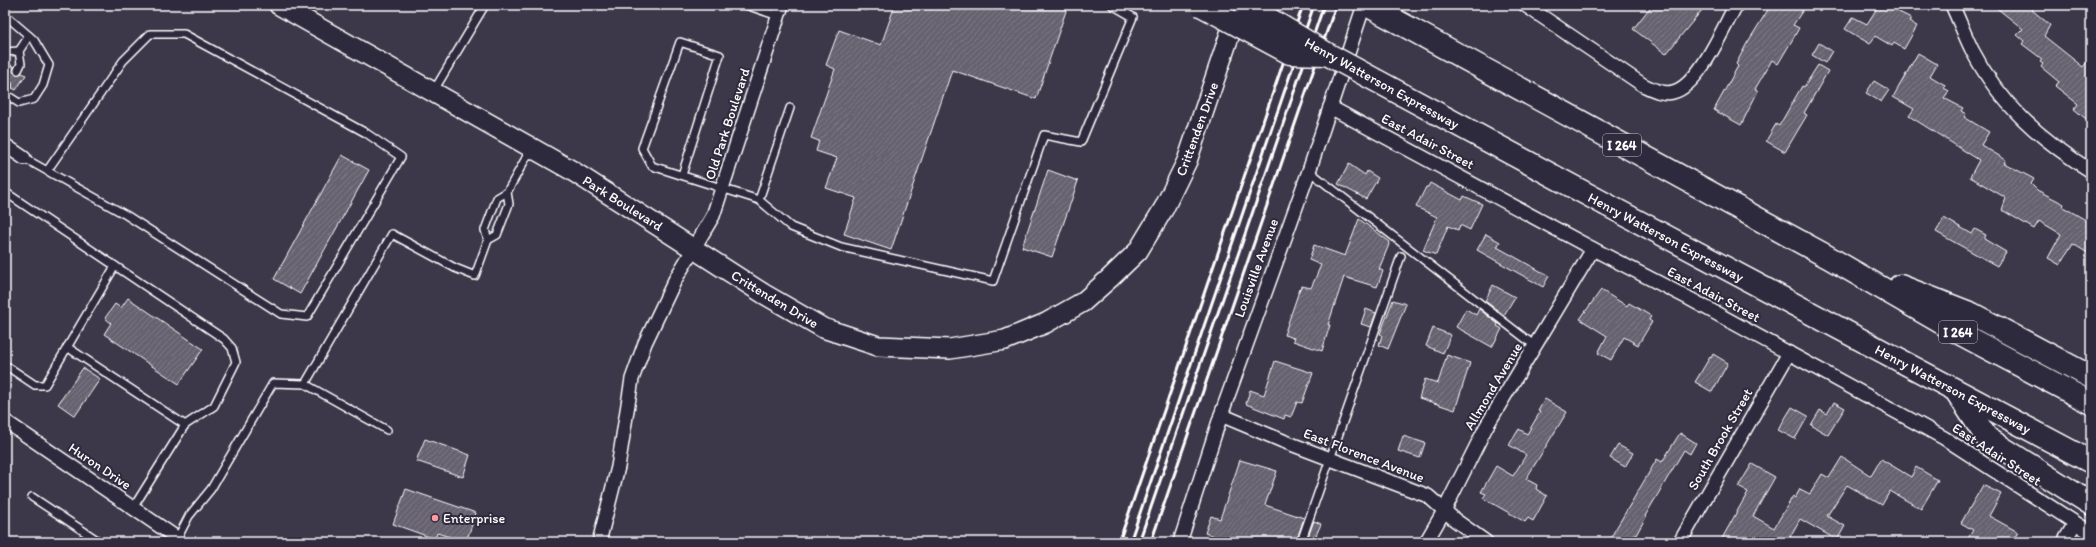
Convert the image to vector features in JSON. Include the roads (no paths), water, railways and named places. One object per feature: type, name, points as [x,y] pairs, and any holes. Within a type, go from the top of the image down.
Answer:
[{"type":"highway","points":[[1202,5],[1290,53],[1327,54]]},
{"type":"highway","name":"Henry Watterson Expressway","points":[[1246,5],[1327,54],[1607,205],[2091,462]]},
{"type":"highway","name":"I 264","points":[[1367,5],[1828,257],[1968,338],[2091,403]]},
{"type":"highway","points":[[1828,257],[1972,314],[2091,377]]},
{"type":"highway","points":[[1954,389],[1987,438],[2091,504]]},
{"type":"main road","name":"Park Boulevard","points":[[279,5],[433,93],[532,147],[694,248]]},
{"type":"main road","name":"Crittenden Drive","points":[[694,248],[799,316],[823,328],[878,346],[950,349],[1005,340],[1046,323],[1083,302],[1138,251],[1164,208],[1187,161],[1240,5]]},
{"type":"street","name":"Louisville Avenue","points":[[1180,542],[1221,415],[1308,171],[1364,5]]},
{"type":"street","points":[[1525,5],[1643,85],[1657,91],[1672,93],[1686,86],[1696,76],[1736,5]]},
{"type":"street","points":[[1952,5],[1972,50],[1988,78],[2016,114],[2050,144],[2091,171]]},
{"type":"street","name":"Old Park Boulevard","points":[[694,248],[713,216],[780,10]]},
{"type":"street","name":"East Adair Street","points":[[1330,107],[1789,353],[1944,438],[2091,533]]},
{"type":"street","points":[[5,144],[24,158]]},
{"type":"street","points":[[599,542],[618,467],[632,379],[648,336],[675,280],[694,248]]},
{"type":"street","name":"Allmond Avenue","points":[[1426,542],[1444,511],[1486,427],[1593,249]]},
{"type":"street","name":"South Brook Street","points":[[1680,542],[1789,353]]},
{"type":"street","name":"East Florence Avenue","points":[[1221,415],[1329,459],[1428,496],[1444,511],[1486,542]]},
{"type":"street","name":"Huron Drive","points":[[5,421],[179,541]]},
{"type":"street","points":[[2064,542],[2075,523]]},
{"type":"lane","points":[[433,93],[485,5]]},
{"type":"lane","points":[[746,5],[780,10]]},
{"type":"lane","points":[[682,175],[720,55],[680,42],[642,148],[652,166],[759,200],[791,227],[840,247],[993,281],[1044,135],[1081,142],[1133,17],[1112,5]]},
{"type":"lane","points":[[5,15],[34,40],[49,65],[43,86],[34,99],[19,103],[5,94]]},
{"type":"lane","points":[[24,158],[47,171],[126,215],[281,314],[307,317],[401,157],[366,133],[184,34],[150,34],[123,61],[47,171]]},
{"type":"lane","points":[[18,70],[21,64],[19,51],[29,36]]},
{"type":"lane","points":[[5,52],[19,51]]},
{"type":"lane","points":[[759,200],[790,108]]},
{"type":"lane","points":[[305,384],[392,234],[455,268],[475,276],[488,240],[485,230],[497,198],[507,192],[532,147]]},
{"type":"lane","points":[[1308,171],[1534,346]]},
{"type":"lane","points":[[5,192],[224,339],[232,348],[236,362],[214,406],[185,425],[133,508]]},
{"type":"lane","points":[[488,240],[498,234],[509,204],[507,192]]},
{"type":"lane","points":[[1301,542],[1401,256]]},
{"type":"lane","points":[[5,365],[35,385],[45,385],[115,266]]},
{"type":"lane","points":[[67,347],[185,425]]},
{"type":"lane","points":[[179,541],[189,516],[211,489],[273,383],[305,384],[387,430]]},
{"type":"lane","points":[[32,497],[100,542]]},
{"type":"railway","points":[[1119,542],[1303,5]]},
{"type":"railway","points":[[1130,542],[1314,5]]},
{"type":"railway","points":[[1139,542],[1324,5]]},
{"type":"railway","points":[[1151,542],[1336,5]]},
{"type":"place","name":"Enterprise","points":[[435,518]]}]
